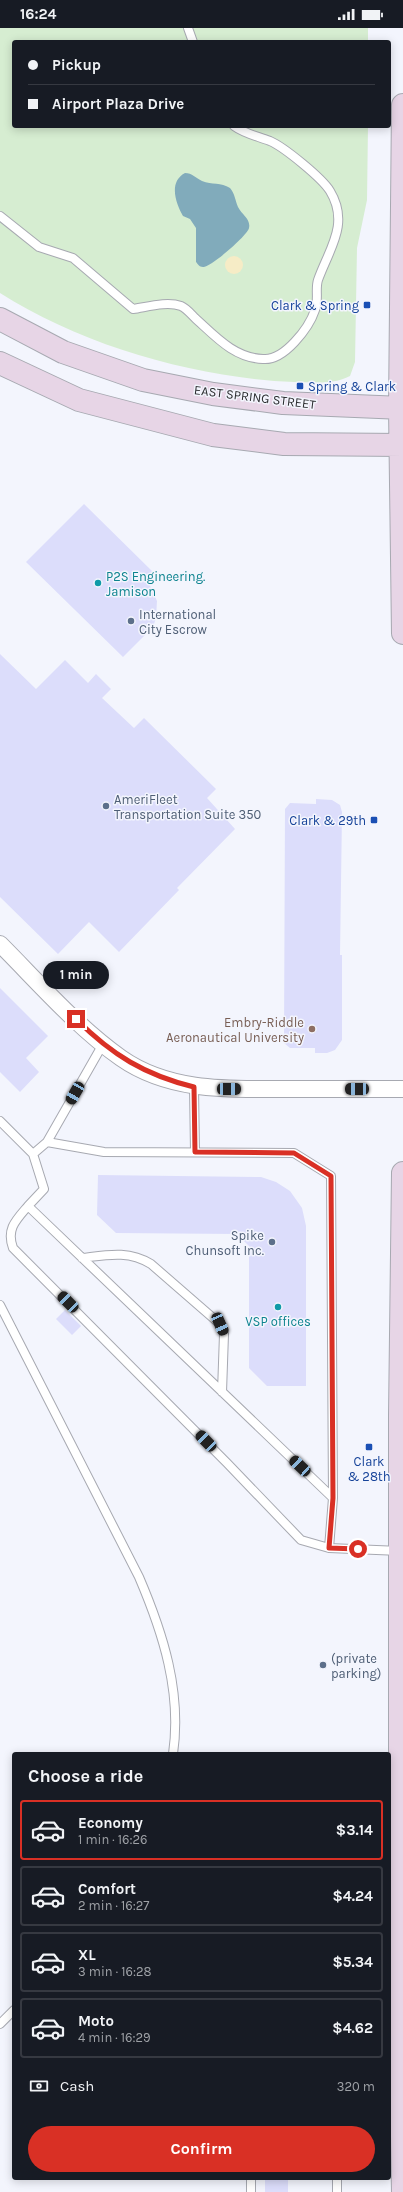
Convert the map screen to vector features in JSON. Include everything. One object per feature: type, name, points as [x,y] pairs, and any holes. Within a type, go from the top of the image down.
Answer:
[{"type":"main road","points":[[403,105],[401,450],[403,633]]},
{"type":"main road","name":"EAST SPRING STREET","points":[[0,320],[63,352],[143,380],[212,394],[283,403],[402,408]]},
{"type":"main road","points":[[0,363],[79,400],[212,435],[284,444],[401,450]]},
{"type":"main road","points":[[402,2192],[400,2137],[402,2024],[400,1409],[403,1173]]},
{"type":"street","points":[[0,944],[103,1044],[123,1059],[148,1072],[194,1087],[229,1089],[403,1089]]},
{"type":"lane","points":[[188,28],[192,40]]},
{"type":"lane","points":[[0,216],[39,247],[73,258],[133,309],[168,304],[182,306],[231,349],[248,357],[265,360],[282,353],[300,338],[316,309],[317,281],[339,228],[337,208],[330,191],[297,159],[271,142],[241,132],[236,128]]},
{"type":"lane","points":[[33,1154],[47,1142],[103,1044]]},
{"type":"lane","points":[[194,1087],[195,1152]]},
{"type":"lane","points":[[0,1121],[33,1154],[44,1189],[28,1206],[12,1228],[9,1238],[13,1248],[216,1452],[301,1540],[329,1548],[401,1551]]},
{"type":"lane","points":[[47,1142],[104,1152],[294,1153],[331,1176],[333,1498],[329,1548]]},
{"type":"lane","points":[[28,1206],[333,1498]]},
{"type":"lane","points":[[82,1258],[112,1254],[138,1256],[151,1264],[220,1324],[224,1334],[222,1392]]},
{"type":"lane","points":[[0,1305],[139,1577],[157,1620],[170,1664],[174,1705],[173,1752]]},
{"type":"lane","points":[[0,2024],[12,2012]]},
{"type":"lane","points":[[251,2180],[251,2192]]},
{"type":"lane","points":[[337,2180],[337,2192]]},
{"type":"green space","points":[[0,28],[368,28],[368,40],[12,40],[12,128],[368,128],[367,200],[357,248],[355,362],[350,376],[330,382],[294,382],[218,374],[180,366],[141,356],[67,329],[32,312],[0,293]]},
{"type":"sand","points":[[234,256],[240,259],[243,265],[240,271],[234,274],[228,271],[225,265],[228,259]]},
{"type":"water","points":[[185,173],[202,181],[227,186],[230,188],[238,207],[249,222],[247,232],[236,244],[213,262],[203,267],[196,262],[196,228],[190,219],[183,216],[176,199],[175,187],[180,177]]},
{"type":"building","name":"P2S Engineering. Jamison","points":[[84,504],[153,572],[147,579],[157,601],[156,618],[153,627],[123,657],[26,562]]},
{"type":"building","name":"AmeriFleet Transportation Suite 350","points":[[0,654],[36,689],[65,660],[88,683],[96,674],[111,689],[102,698],[134,728],[144,718],[216,789],[207,798],[235,829],[177,888],[179,890],[119,952],[89,922],[58,954],[0,897]]},
{"type":"building","points":[[316,799],[332,800],[340,805],[342,812],[340,955],[342,955],[342,1040],[335,1050],[327,1053],[315,1053],[315,1048],[290,1048],[284,1043],[285,809],[290,803],[316,804]]},
{"type":"building","points":[[0,988],[48,1036],[26,1058],[39,1072],[20,1092],[0,1072]]},
{"type":"building","name":"VSP offices","points":[[98,1175],[261,1177],[276,1182],[290,1191],[302,1208],[306,1226],[306,1386],[267,1386],[249,1368],[249,1246],[237,1234],[116,1233],[97,1215]]},
{"type":"building","points":[[65,1310],[81,1326],[72,1335],[56,1319]]},
{"type":"building","points":[[265,2180],[288,2180],[288,2192],[265,2192]]},
{"type":"place","name":"Clark & Spring","points":[[367,305]]},
{"type":"place","name":"Spring & Clark","points":[[300,386]]},
{"type":"place","name":"P2S Engineering. Jamison","points":[[98,583]]},
{"type":"place","name":"International City Escrow","points":[[131,621]]},
{"type":"place","name":"AmeriFleet Transportation Suite 350","points":[[106,806]]},
{"type":"place","name":"Clark & 29th","points":[[374,820]]},
{"type":"place","name":"Embry-Riddle Aeronautical University","points":[[312,1029]]},
{"type":"place","name":"Spike Chunsoft Inc.","points":[[272,1242]]},
{"type":"place","name":"VSP offices","points":[[278,1307]]},
{"type":"place","name":"Clark & 28th","points":[[369,1447]]},
{"type":"place","name":"(private parking)","points":[[323,1665]]},
{"type":"route","points":[[76,1019],[103,1044],[123,1059],[148,1072],[177,1083],[194,1087],[195,1152],[294,1153],[331,1176],[333,1498],[329,1548],[358,1549]]}]
